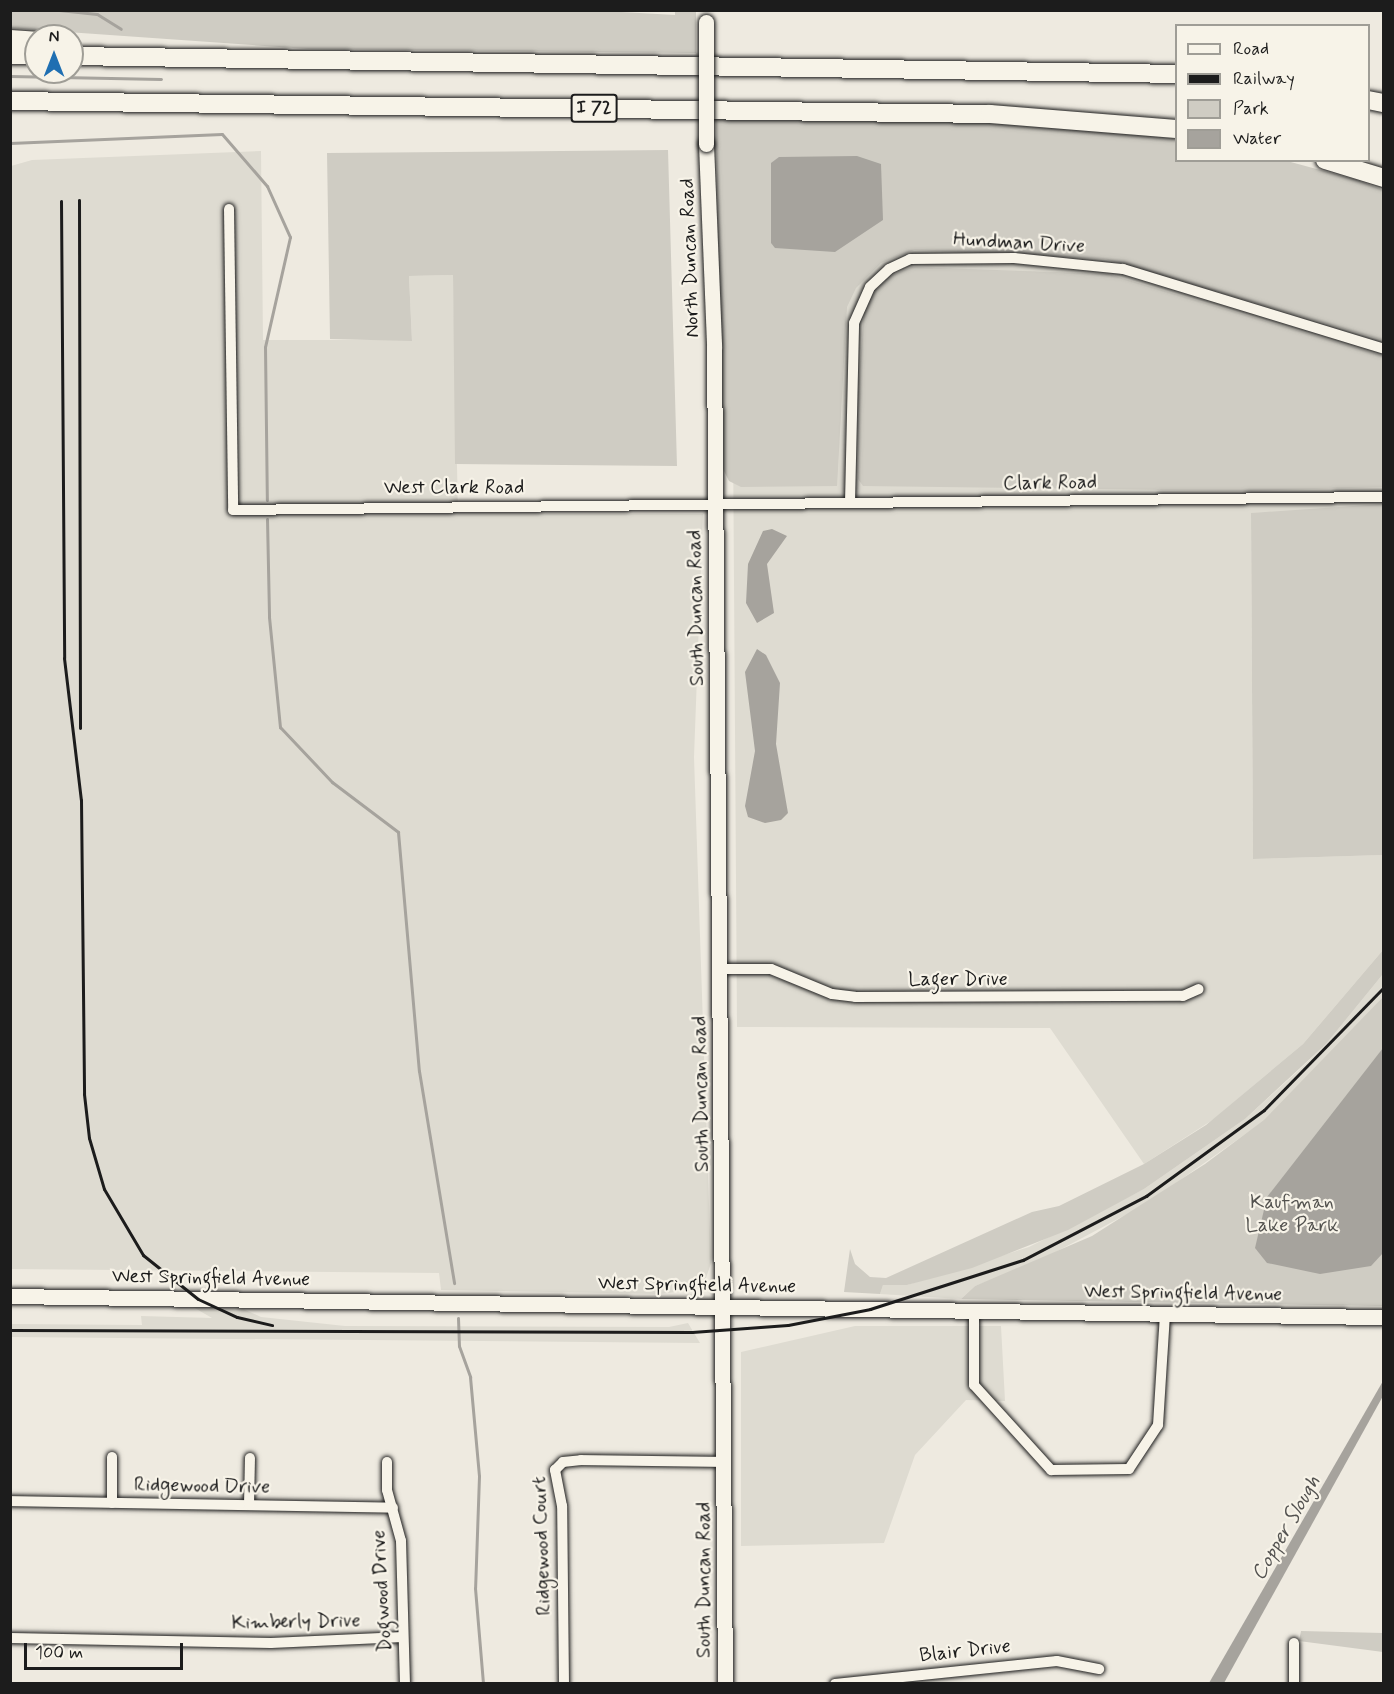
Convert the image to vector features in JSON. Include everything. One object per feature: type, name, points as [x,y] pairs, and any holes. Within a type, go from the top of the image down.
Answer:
[{"type":"highway","points":[[84,46],[155,57]]},
{"type":"highway","points":[[84,56],[1175,74]]},
{"type":"highway","name":"I 72","points":[[10,100],[990,114],[1175,129]]},
{"type":"highway","points":[[10,110],[216,103]]},
{"type":"highway","points":[[1331,162],[1383,178]]},
{"type":"main road","name":"North Duncan Road","points":[[706,16],[706,144],[716,505]]},
{"type":"main road","name":"South Duncan Road","points":[[716,505],[725,1305],[723,1462],[725,1683]]},
{"type":"main road","name":"West Springfield Avenue","points":[[10,1296],[725,1305],[1383,1317]]},
{"type":"street","name":"West Clark Road","points":[[229,209],[230,468],[233,510],[716,505]]},
{"type":"street","name":"Hundman Drive","points":[[850,503],[854,323],[870,287],[889,269],[910,259],[1014,258],[1123,269],[1383,349]]},
{"type":"street","name":"Clark Road","points":[[716,505],[1383,497]]},
{"type":"street","name":"Lager Drive","points":[[721,969],[771,969],[832,994],[855,997],[1183,996],[1199,989]]},
{"type":"street","points":[[974,1310],[974,1385],[1051,1470],[1129,1469],[1158,1425],[1165,1313]]},
{"type":"street","points":[[112,1457],[112,1503]]},
{"type":"street","points":[[249,1505],[250,1458]]},
{"type":"street","name":"Ridgewood Court","points":[[564,1683],[562,1506],[555,1470],[563,1462],[581,1460],[723,1462]]},
{"type":"street","name":"Dogwood Drive","points":[[387,1462],[393,1508],[401,1541],[405,1683]]},
{"type":"street","name":"Ridgewood Drive","points":[[10,1501],[393,1508]]},
{"type":"street","name":"Kimberly Drive","points":[[10,1638],[271,1643],[403,1637]]},
{"type":"street","points":[[1294,1643],[1294,1683]]},
{"type":"street","name":"Blair Drive","points":[[835,1683],[1057,1660],[1099,1669]]},
{"type":"shaded area","points":[[731,136],[1068,140],[1175,160],[1175,162],[1187,162],[1296,182],[1383,209],[1383,510],[1251,513],[1253,859],[1383,855],[1383,950],[1303,1044],[1214,1119],[1144,1164],[1050,1028],[737,1027]]},
{"type":"shaded area","points":[[261,151],[263,340],[412,340],[409,276],[453,275],[458,513],[703,514],[694,757],[711,1263],[706,1278],[683,1291],[660,1294],[441,1290],[439,1273],[11,1269],[11,166],[32,160]]},
{"type":"shaded area","points":[[1383,974],[1383,997],[1318,1070],[1264,1121],[1146,1204],[1035,1263],[975,1286],[961,1299],[880,1294],[883,1285],[907,1285],[1029,1247],[1144,1189],[1245,1119],[1326,1044]]},
{"type":"shaded area","points":[[193,1307],[241,1308],[261,1317],[345,1326],[669,1327],[688,1323],[700,1343],[11,1337],[11,1324],[142,1325],[141,1316],[212,1318]]},
{"type":"shaded area","points":[[855,1326],[1001,1326],[1005,1401],[966,1400],[915,1455],[884,1543],[741,1546],[741,1352]]},
{"type":"green space","points":[[11,10],[604,11],[675,15],[675,11],[696,11],[696,53],[308,49],[84,33],[84,24],[24,24],[24,29],[10,28]]},
{"type":"green space","points":[[716,118],[999,123],[1123,132],[1175,139],[1175,162],[1291,162],[1357,180],[1383,190],[1383,340],[1105,259],[914,250],[881,263],[856,288],[847,307],[837,486],[741,487],[729,481],[722,467]]},
{"type":"green space","points":[[668,150],[677,466],[455,464],[453,275],[409,276],[412,341],[330,339],[327,153]]},
{"type":"green space","points":[[912,267],[1108,274],[1383,356],[1383,487],[1245,491],[863,486],[858,479],[858,394],[864,312],[871,295],[888,277]]},
{"type":"green space","points":[[1383,504],[1383,855],[1253,859],[1251,513]]},
{"type":"green space","points":[[1383,950],[1383,974],[1326,1044],[1245,1119],[1144,1189],[1068,1230],[972,1268],[907,1285],[883,1285],[880,1294],[844,1292],[850,1249],[855,1264],[870,1277],[886,1278],[1032,1212],[1059,1206],[1144,1164],[1206,1125],[1303,1044]]},
{"type":"green space","name":"Kaufman Lake Park","points":[[1383,997],[1383,1306],[961,1299],[975,1286],[1092,1236],[1205,1164],[1264,1120]]},
{"type":"green space","points":[[1301,1631],[1383,1633],[1383,1652],[1299,1641]]},
{"type":"water","points":[[857,156],[881,164],[883,220],[835,252],[775,248],[771,243],[771,163],[779,157]]},
{"type":"water","points":[[772,529],[787,536],[767,564],[774,613],[757,623],[746,603],[748,564],[763,531]]},
{"type":"water","points":[[757,649],[766,655],[780,683],[776,744],[788,813],[781,820],[765,823],[748,817],[745,806],[755,751],[745,672]]},
{"type":"water","points":[[1383,1048],[1383,1253],[1371,1266],[1320,1274],[1267,1263],[1255,1248],[1267,1197]]},
{"type":"water","points":[[1383,1381],[1383,1396],[1224,1683],[1209,1683]]},
{"type":"waterway","points":[[59,10],[97,14],[121,29]]},
{"type":"waterway","points":[[10,76],[161,79]]},
{"type":"waterway","points":[[10,143],[222,134],[267,186],[290,237],[265,347],[267,500]]},
{"type":"waterway","points":[[267,519],[269,617],[280,727],[332,782],[398,832],[419,1071],[454,1283]]},
{"type":"waterway","points":[[458,1318],[459,1346],[470,1377],[479,1476],[475,1588],[483,1684]]},
{"type":"railway","points":[[79,200],[80,728]]},
{"type":"railway","points":[[61,201],[64,658],[81,800],[84,1094],[89,1138],[104,1189],[143,1255],[198,1299],[237,1317],[272,1325]]},
{"type":"railway","points":[[10,1330],[692,1332],[788,1325],[870,1309],[1023,1260],[1146,1196],[1264,1110],[1384,987]]},
{"type":"water label","name":"Copper Slough","points":[[1286,1528]]}]
